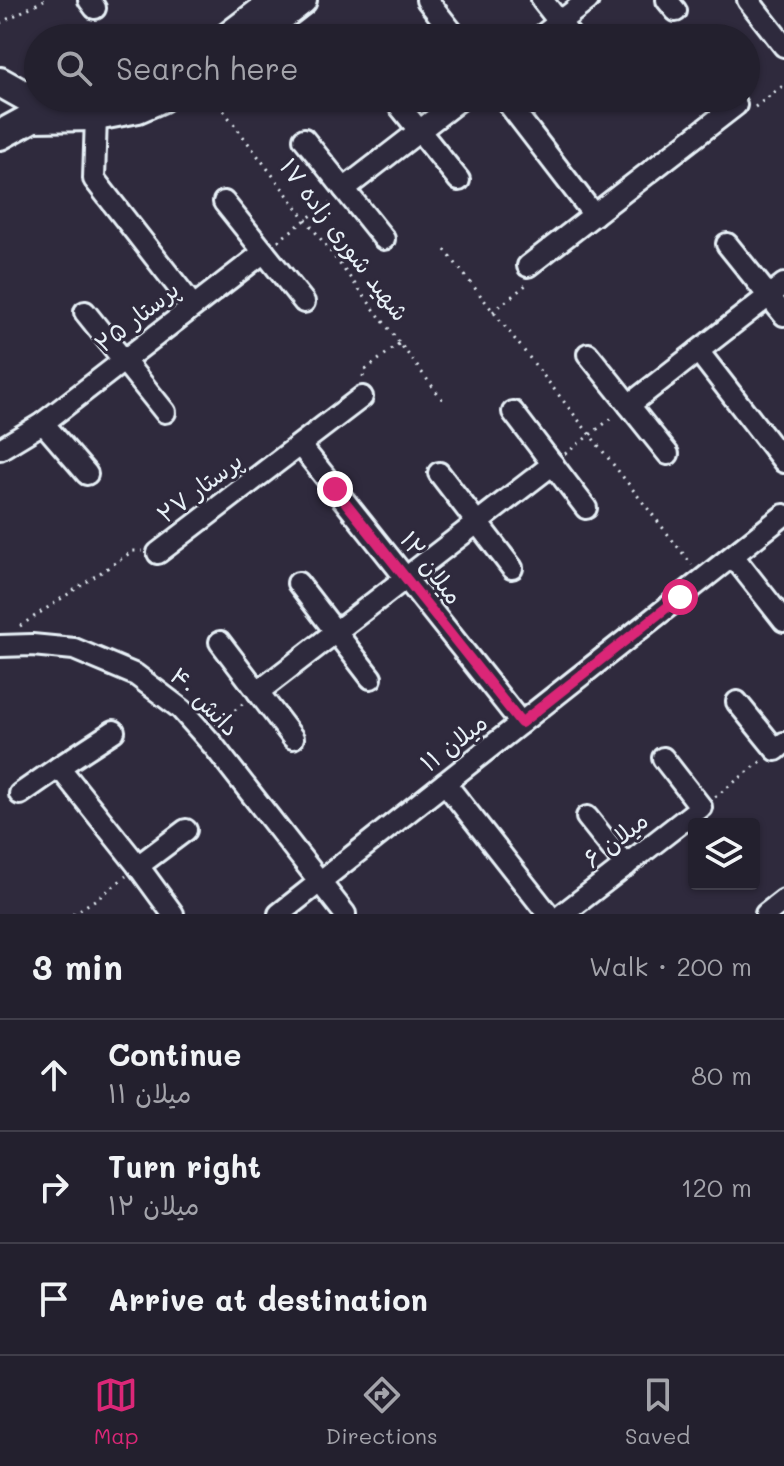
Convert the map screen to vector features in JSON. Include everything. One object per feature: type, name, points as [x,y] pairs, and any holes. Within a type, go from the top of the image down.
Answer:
[{"type":"street","points":[[245,24],[277,0]]},
{"type":"street","points":[[271,24],[302,0]]},
{"type":"street","points":[[427,0],[446,24]]},
{"type":"street","points":[[542,0],[561,24]]},
{"type":"street","points":[[570,24],[588,0]]},
{"type":"street","points":[[748,0],[784,46]]},
{"type":"street","points":[[0,82],[24,95]]},
{"type":"street","points":[[0,135],[33,117],[68,112]]},
{"type":"street","points":[[101,112],[94,179],[193,306]]},
{"type":"street","points":[[404,112],[459,180]]},
{"type":"street","points":[[344,189],[444,112]]},
{"type":"street","points":[[515,112],[594,215]]},
{"type":"street","points":[[528,266],[727,112]]},
{"type":"street","points":[[304,139],[384,239]]},
{"type":"street","points":[[224,202],[304,302]]},
{"type":"street","points":[[727,244],[776,290],[784,315]]},
{"type":"street","name":"پرستار ۲۵","points":[[0,449],[43,423],[264,252]]},
{"type":"street","points":[[629,405],[776,290]]},
{"type":"street","points":[[85,312],[165,412]]},
{"type":"street","points":[[698,351],[784,462]]},
{"type":"street","points":[[588,354],[668,454]]},
{"type":"street","name":"پرستار ۲۷","points":[[158,553],[362,397]]},
{"type":"street","points":[[513,412],[586,508]]},
{"type":"street","points":[[43,423],[87,474]]},
{"type":"street","name":"میلان ۱۲","points":[[300,445],[521,723]]},
{"type":"street","points":[[258,692],[553,464]]},
{"type":"street","points":[[439,473],[512,568]]},
{"type":"street","name":"میلان ۱۱","points":[[279,914],[784,515]]},
{"type":"street","points":[[733,556],[784,621]]},
{"type":"street","points":[[298,583],[371,678]]},
{"type":"street","name":"دانش ۴۰","points":[[7,638],[32,645],[74,649],[136,675],[181,709],[345,914]]},
{"type":"street","points":[[220,642],[293,738]]},
{"type":"street","points":[[737,702],[780,747]]},
{"type":"street","points":[[20,794],[114,731]]},
{"type":"street","points":[[663,758],[701,807]]},
{"type":"street","points":[[59,767],[173,914]]},
{"type":"street","points":[[445,783],[548,914]]},
{"type":"street","name":"میلان ۶","points":[[563,914],[701,807]]},
{"type":"street","points":[[587,817],[626,866]]},
{"type":"street","points":[[138,866],[186,830]]},
{"type":"street","points":[[766,914],[784,900]]},
{"type":"path","points":[[0,23],[44,0]]},
{"type":"path","points":[[760,103],[784,85]]},
{"type":"path","name":"شهید شوری زاده ۱۷","points":[[225,112],[445,403]]},
{"type":"path","points":[[264,252],[344,189]]},
{"type":"path","points":[[445,250],[703,579]]},
{"type":"path","points":[[493,312],[531,280],[528,266]]},
{"type":"path","points":[[362,397],[364,371],[400,343]]},
{"type":"path","points":[[553,464],[629,405]]},
{"type":"path","name":"پرستار ۲۷","points":[[7,638],[133,551],[158,553]]},
{"type":"path","points":[[204,734],[258,692]]},
{"type":"path","points":[[701,807],[780,747]]},
{"type":"path","points":[[73,914],[138,866]]},
{"type":"route","points":[[335,489],[521,723],[680,597]]}]
